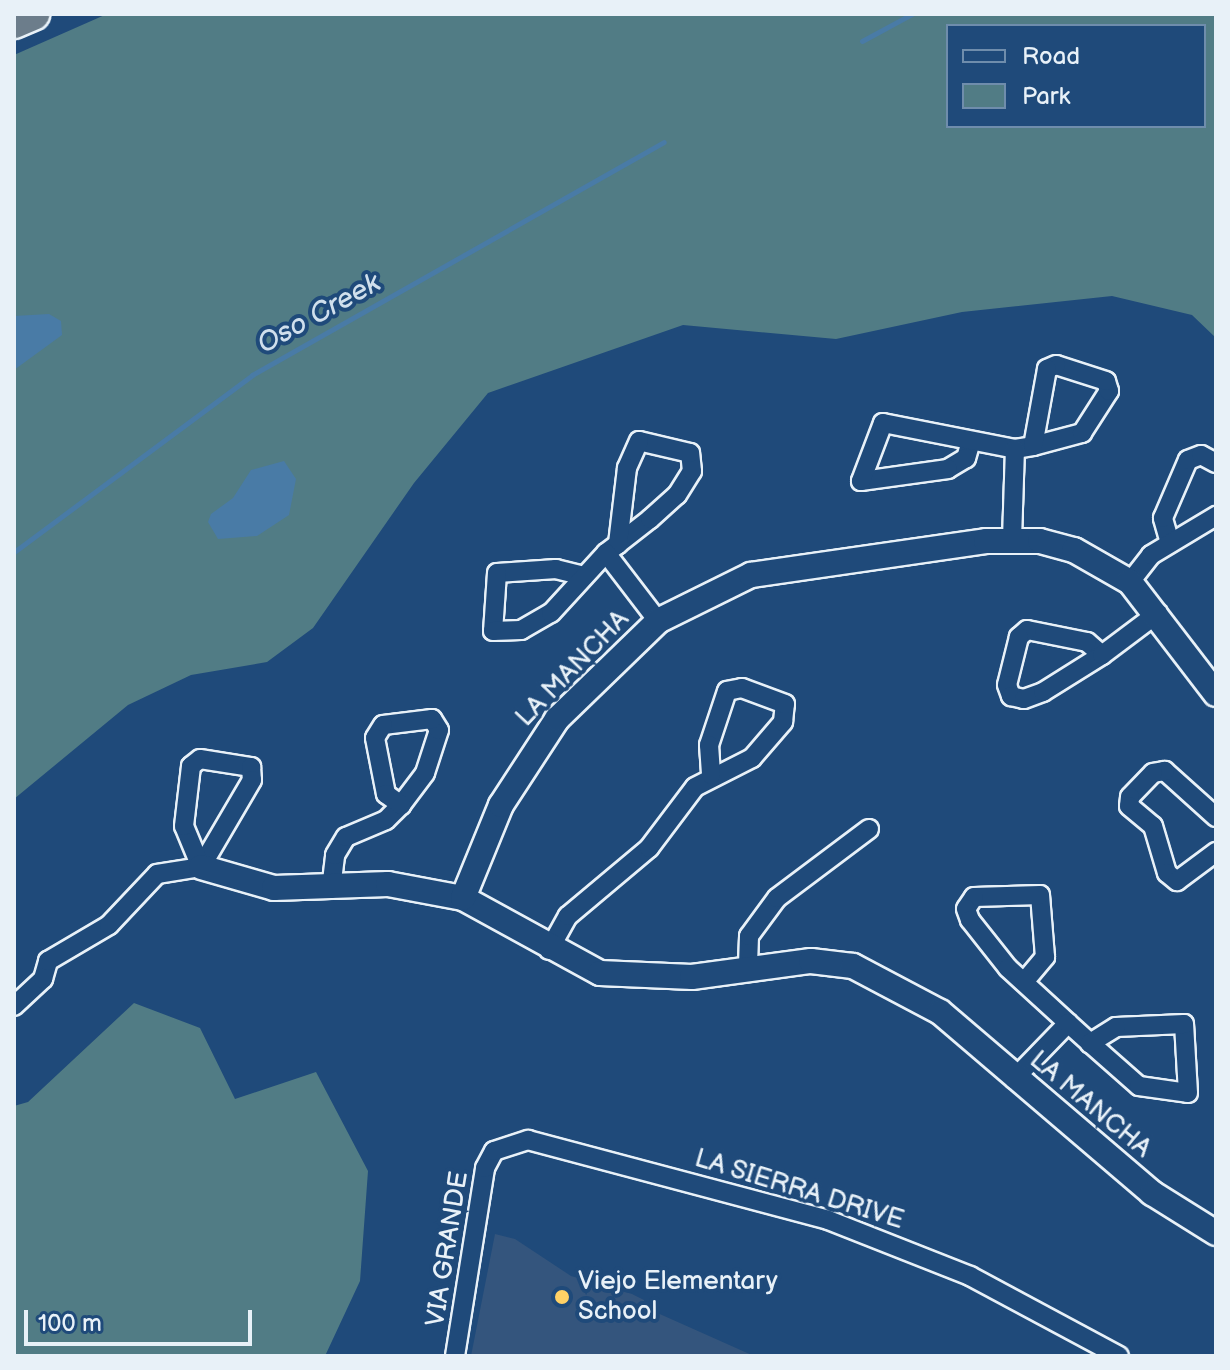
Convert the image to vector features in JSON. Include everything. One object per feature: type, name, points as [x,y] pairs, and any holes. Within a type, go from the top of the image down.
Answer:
[{"type":"highway","points":[[14,22],[33,14]]},
{"type":"street","points":[[971,441],[966,458],[948,469],[861,481],[883,423],[1024,448],[1082,433],[1109,391],[1106,381],[1056,365],[1047,369],[1024,448],[1012,539]]},
{"type":"street","points":[[580,575],[556,569],[497,573],[493,631],[521,630],[551,613],[580,575],[612,549],[677,495],[692,471],[690,453],[639,441],[627,468],[612,549],[658,621]]},
{"type":"street","points":[[1170,543],[1163,518],[1188,460],[1201,455],[1216,463]]},
{"type":"street","points":[[1130,582],[1151,555],[1216,516]]},
{"type":"street","name":"LA MANCHA","points":[[1216,694],[1158,613],[1130,582],[1074,550],[1012,539],[751,575],[658,621],[590,683],[527,759],[463,898],[549,950],[600,973],[644,978],[692,977],[748,965],[853,966],[940,1012],[1014,1079],[1152,1193],[1216,1233]]},
{"type":"street","points":[[1102,655],[1087,642],[1027,630],[1019,637],[1007,685],[1011,696],[1024,699],[1102,655],[1158,613]]},
{"type":"street","points":[[549,950],[568,916],[649,848],[711,775],[752,758],[783,722],[785,704],[742,688],[727,691],[709,745],[711,775]]},
{"type":"street","points":[[331,889],[335,855],[346,837],[386,820],[401,805],[425,773],[439,730],[432,719],[383,725],[375,738],[386,794],[401,805]]},
{"type":"street","points":[[200,759],[251,767],[252,780],[201,867],[184,826],[191,766],[200,759]]},
{"type":"street","points":[[1216,817],[1165,771],[1153,773],[1130,797],[1129,806],[1153,826],[1167,873],[1177,881],[1216,852]]},
{"type":"street","points":[[748,965],[749,936],[777,898],[869,829]]},
{"type":"street","points":[[14,1006],[43,979],[48,961],[109,925],[157,874],[201,867],[274,888],[331,889],[388,884],[463,898]]},
{"type":"street","points":[[1024,982],[1045,957],[1040,895],[974,897],[967,915],[1024,982],[1068,1023],[1090,1043],[1139,1086],[1188,1093],[1184,1024],[1116,1027],[1090,1043]]},
{"type":"street","points":[[1014,1079],[1068,1023]]},
{"type":"street","name":"LA SIERRA DRIVE","points":[[494,1151],[528,1140],[828,1220],[970,1276],[1119,1356]]},
{"type":"street","name":"VIA GRANDE","points":[[455,1356],[464,1329],[485,1168],[494,1151]]},
{"type":"shaded area","points":[[49,314],[61,321],[62,335],[14,370],[14,316]]},
{"type":"shaded area","points":[[284,461],[296,479],[289,515],[257,536],[218,539],[208,522],[211,514],[233,498],[251,470]]},
{"type":"shaded area","name":"Viejo Elementary School","points":[[495,1234],[515,1239],[571,1276],[632,1294],[644,1300],[644,1307],[754,1356],[471,1356]]},
{"type":"green space","points":[[107,14],[1216,14],[1216,338],[1192,315],[1112,296],[962,312],[836,339],[683,325],[488,393],[414,483],[313,628],[267,662],[191,675],[128,705],[14,799],[14,55]]},
{"type":"green space","points":[[134,1003],[200,1028],[235,1099],[316,1072],[368,1171],[360,1281],[325,1356],[14,1356],[14,1106],[28,1102]]},
{"type":"waterway","name":"Oso Creek","points":[[862,41],[912,14]]},
{"type":"waterway","name":"Oso Creek","points":[[14,552],[252,375],[664,142]]},
{"type":"place","name":"Viejo Elementary School","points":[[562,1297]]}]
